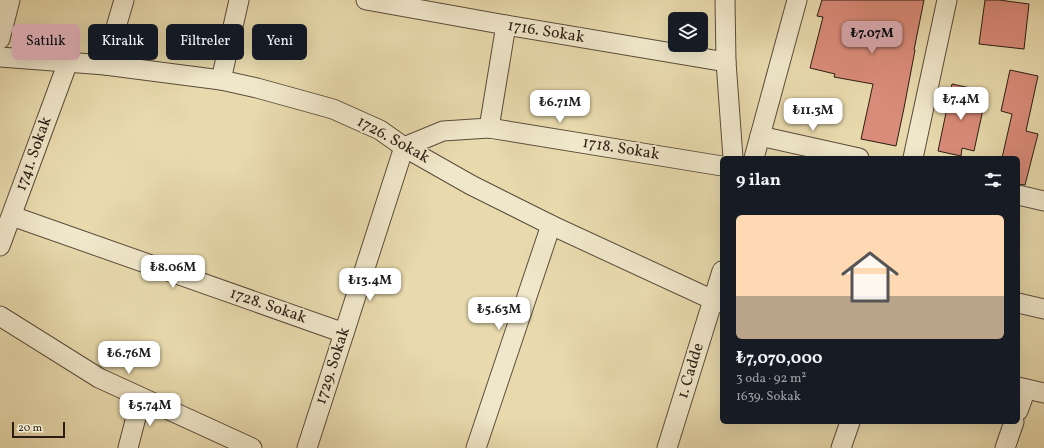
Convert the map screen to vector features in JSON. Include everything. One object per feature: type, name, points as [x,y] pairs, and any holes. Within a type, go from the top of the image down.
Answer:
[{"type":"street","points":[[0,39],[10,0]]},
{"type":"street","points":[[105,65],[124,0]]},
{"type":"street","points":[[221,80],[239,0]]},
{"type":"street","name":"1716. Sokak","points":[[366,0],[726,62]]},
{"type":"street","points":[[725,0],[726,62],[733,156]]},
{"type":"street","points":[[755,156],[797,0]]},
{"type":"street","points":[[913,156],[947,0]]},
{"type":"street","points":[[489,128],[506,25]]},
{"type":"street","name":"1726. Sokak","points":[[0,57],[105,65],[221,80],[257,88],[333,109],[380,130],[404,147],[471,185],[551,225],[717,301]]},
{"type":"street","name":"1741. Sokak","points":[[0,246],[68,62]]},
{"type":"street","name":"1718. Sokak","points":[[404,147],[443,131],[489,128],[720,166]]},
{"type":"street","points":[[760,136],[850,156]]},
{"type":"street","name":"1729. Sokak","points":[[307,448],[404,147]]},
{"type":"street","points":[[1020,195],[1044,201]]},
{"type":"street","name":"1728. Sokak","points":[[12,216],[344,333]]},
{"type":"street","points":[[476,448],[551,225]]},
{"type":"street","name":"1. Cadde","points":[[667,448],[717,301],[720,283]]},
{"type":"street","points":[[1020,304],[1044,310]]},
{"type":"street","points":[[0,316],[99,378],[252,448]]},
{"type":"street","points":[[1020,400],[1022,388],[1044,393]]},
{"type":"street","points":[[128,448],[141,398]]},
{"type":"street","points":[[841,448],[849,424]]},
{"type":"street","points":[[1005,448],[1013,424]]},
{"type":"building","points":[[822,0],[924,0],[896,146],[861,139],[873,84],[834,77],[835,74],[810,68],[823,17],[817,16]]},
{"type":"building","points":[[985,0],[999,0],[1029,4],[1024,49],[979,44]]},
{"type":"building","points":[[1010,70],[1038,76],[1026,131],[1038,134],[1025,185],[1020,184],[1020,156],[1002,156],[1012,114],[1001,111]]},
{"type":"building","points":[[952,84],[975,89],[974,97],[985,100],[974,151],[962,148],[961,156],[938,151]]}]
